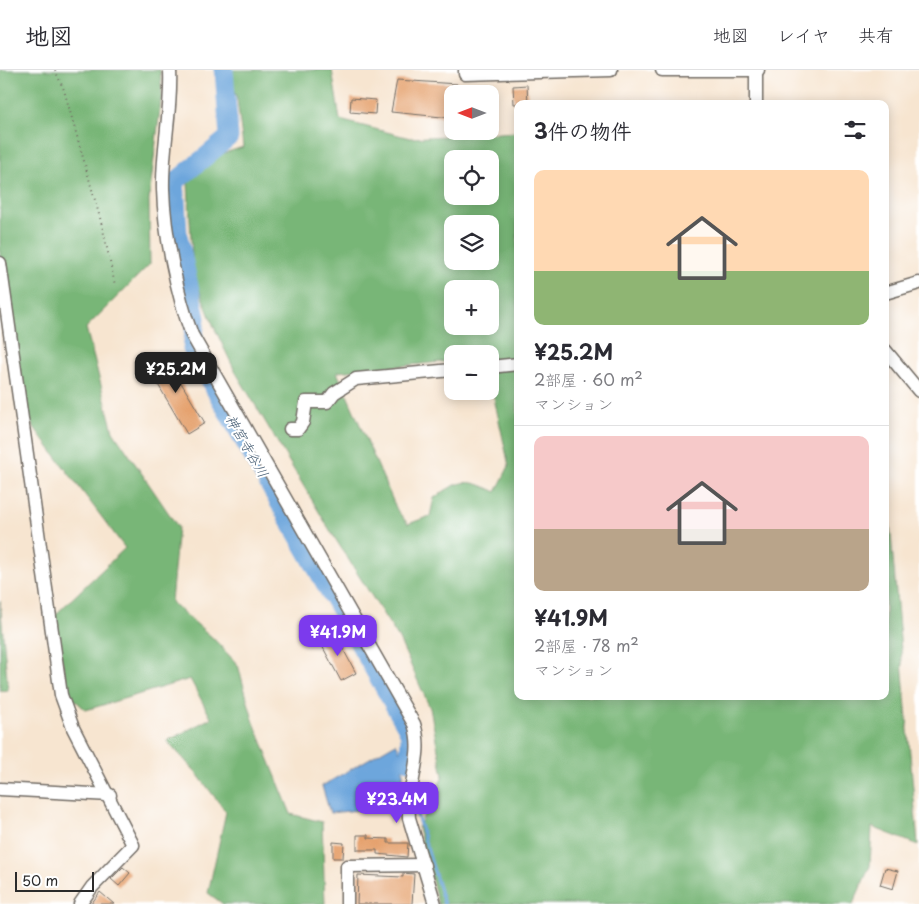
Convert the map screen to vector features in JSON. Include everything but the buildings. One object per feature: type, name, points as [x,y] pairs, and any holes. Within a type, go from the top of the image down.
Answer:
[{"type":"street","points":[[170,70],[171,94],[163,188],[169,243],[186,319],[208,364],[414,724],[419,738],[418,754],[408,806],[434,904]]},
{"type":"street","points":[[465,70],[465,74],[612,70]]},
{"type":"street","points":[[662,70],[756,70],[756,100]]},
{"type":"street","points":[[0,263],[61,695],[73,728],[110,795],[133,845],[92,887],[80,904]]},
{"type":"street","points":[[889,292],[919,283]]},
{"type":"street","points":[[889,355],[919,391]]},
{"type":"street","points":[[499,366],[514,364]]},
{"type":"street","points":[[290,429],[298,429],[302,425],[306,402],[327,402],[334,393],[356,380],[444,371]]},
{"type":"street","points":[[0,789],[110,795]]},
{"type":"street","points":[[347,904],[347,866],[424,865]]},
{"type":"path","points":[[55,70],[64,90],[99,215],[115,285]]},
{"type":"green space","points":[[0,70],[160,70],[162,92],[149,200],[150,264],[86,328],[113,431],[178,527],[171,602],[213,638],[238,665],[253,720],[291,814],[322,822],[325,904],[223,904],[208,893],[226,812],[195,771],[167,741],[211,718],[190,679],[86,710],[69,695],[53,617],[125,548],[27,418],[0,278]]},
{"type":"green space","points":[[229,70],[332,70],[340,120],[410,138],[444,136],[444,140],[499,140],[499,133],[514,132],[514,700],[889,700],[889,521],[918,845],[872,827],[870,866],[853,904],[438,904],[418,828],[443,776],[430,708],[399,639],[331,532],[235,371],[214,327],[193,274],[187,165],[243,147],[237,99]],"holes":[[[444,345],[499,345],[499,400],[494,400],[509,466],[496,492],[478,484],[458,484],[434,498],[430,516],[408,524],[397,510],[337,372],[444,362]]]},
{"type":"green space","points":[[0,601],[8,690],[0,691]]},
{"type":"water","points":[[396,743],[403,758],[403,791],[386,807],[330,813],[322,786]]},
{"type":"waterway","name":"神宮寺谷川","points":[[224,70],[229,137],[175,182],[178,235],[196,318],[192,349],[406,726],[410,735],[409,761]]},
{"type":"waterway","name":"神宮寺谷川","points":[[415,808],[444,904]]}]
